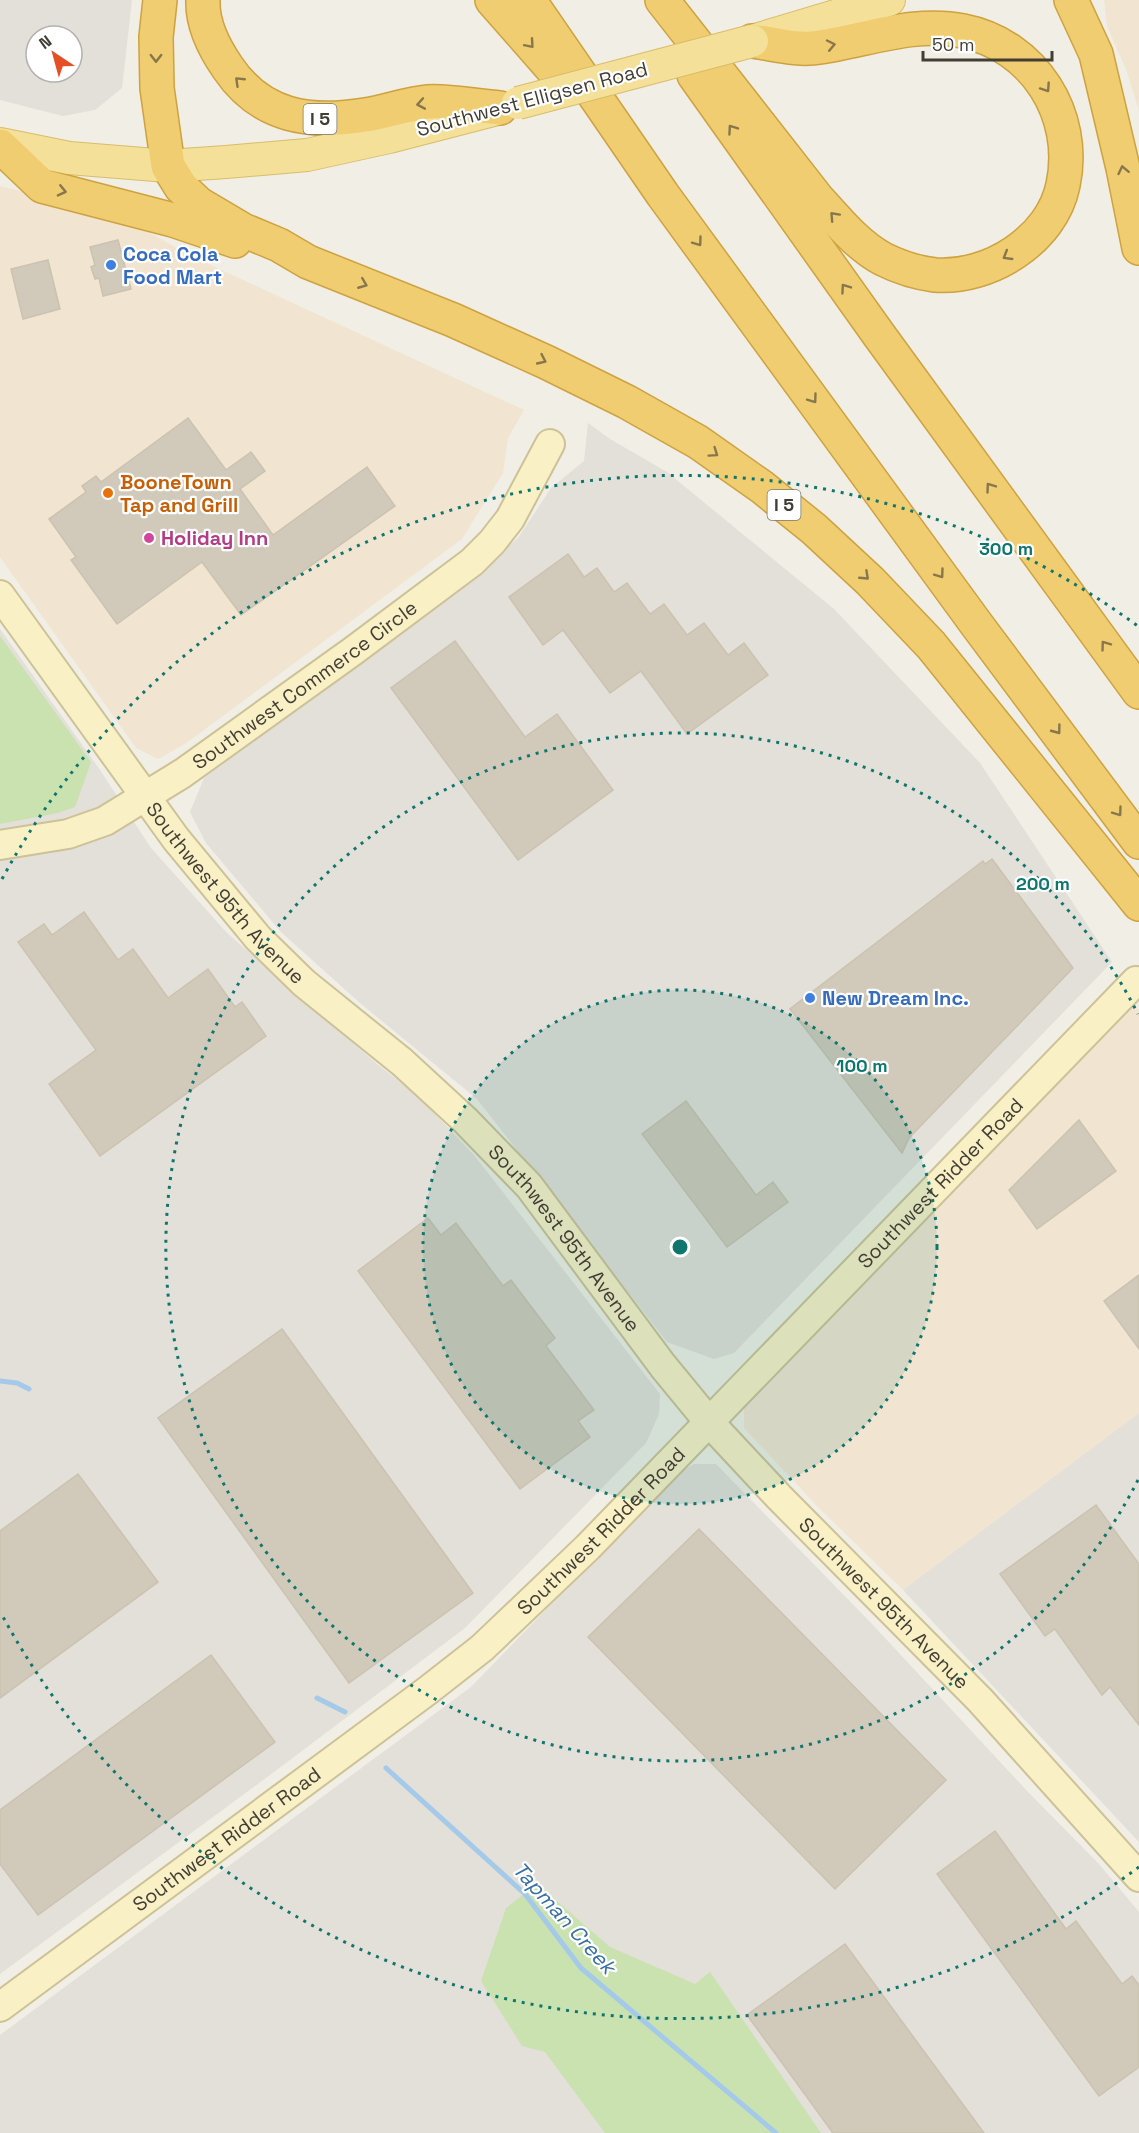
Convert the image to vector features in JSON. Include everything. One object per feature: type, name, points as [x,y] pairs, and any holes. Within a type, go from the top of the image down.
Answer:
[{"type":"highway","name":"I 5","points":[[160,0],[156,37],[157,88],[168,166],[181,187],[199,204],[243,230],[279,245],[308,262],[453,320],[555,366],[627,402],[698,442],[762,487],[814,529],[870,581],[931,645],[1139,904]]},
{"type":"highway","name":"I 5","points":[[203,0],[211,38],[219,55],[234,76],[266,104],[291,115],[314,120],[337,119],[429,102],[509,106]]},
{"type":"highway","points":[[492,0],[663,195]]},
{"type":"highway","points":[[529,0],[663,195],[977,625],[1139,842]]},
{"type":"highway","points":[[640,0],[879,335],[1139,692]]},
{"type":"highway","points":[[662,0],[817,198],[842,225],[882,258],[908,269],[936,275],[975,270],[997,262],[1024,245],[1049,217],[1063,185],[1065,136],[1060,114],[1051,95],[1037,75],[1023,60],[1005,48],[963,31],[936,29],[911,29],[819,47],[800,48],[752,41]]},
{"type":"highway","points":[[1071,0],[1096,54]]},
{"type":"highway","points":[[1093,0],[1096,54],[1139,248]]},
{"type":"highway","name":"I 5","points":[[0,145],[42,186],[173,220],[277,256],[308,262]]},
{"type":"main road","name":"Southwest Elligsen Road","points":[[0,145],[69,158],[168,166],[307,155],[389,137],[509,106],[752,41],[889,0]]},
{"type":"street","name":"Southwest Commerce Circle","points":[[0,845],[54,837],[105,821],[183,772],[353,651],[472,562],[510,519],[550,444]]},
{"type":"street","name":"Southwest 95th Avenue","points":[[0,595],[144,796],[224,899],[258,938],[304,983],[410,1070],[465,1120],[529,1186],[663,1366],[709,1422],[779,1497],[980,1700],[1139,1877]]},
{"type":"street","name":"Southwest Ridder Road","points":[[0,2007],[467,1660],[588,1547],[1138,982]]},
{"type":"shaded area","points":[[0,0],[132,0],[122,88],[95,110],[63,116],[0,100]]},
{"type":"shaded area","points":[[1104,0],[1139,0],[1139,111],[1127,72],[1107,26]]},
{"type":"shaded area","points":[[0,186],[119,215],[189,255],[524,410],[508,438],[503,473],[462,539],[185,744],[158,759],[136,748],[0,557]]},
{"type":"shaded area","points":[[588,423],[610,439],[667,472],[834,609],[980,763],[1112,962],[734,1353],[714,1359],[667,1342],[477,1099],[360,1003],[281,932],[206,843],[190,812],[204,778],[422,617],[518,538],[551,488],[584,461]]},
{"type":"shaded area","points":[[0,629],[100,770],[151,848],[227,933],[377,1064],[418,1096],[474,1155],[660,1394],[659,1414],[646,1443],[465,1628],[0,1974]]},
{"type":"shaded area","points":[[1123,1007],[1139,1009],[1139,1413],[903,1590],[819,1508],[744,1428],[744,1401]]},
{"type":"shaded area","points":[[1139,1413],[1139,1842],[903,1590]]},
{"type":"shaded area","points":[[694,1464],[716,1464],[873,1625],[1028,1792],[1099,1864],[1139,1912],[1139,2133],[0,2133],[0,2035],[471,1687],[678,1473]]},
{"type":"green space","points":[[0,636],[91,762],[75,807],[58,813],[0,824]]},
{"type":"green space","points":[[537,1884],[610,1947],[695,1984],[710,1972],[821,2133],[605,2133],[545,2052],[522,2046],[481,1981],[506,1908]]},
{"type":"building","points":[[118,240],[131,289],[103,296],[99,278],[95,279],[91,267],[95,265],[90,247]]},
{"type":"building","points":[[48,260],[60,309],[23,319],[11,269]]},
{"type":"building","name":"Holiday Inn","points":[[188,418],[226,470],[251,452],[265,471],[240,489],[273,535],[367,467],[395,506],[241,615],[202,562],[117,624],[71,560],[76,557],[49,519],[86,492],[82,486],[96,476],[101,482]]},
{"type":"building","points":[[568,554],[584,577],[597,568],[614,592],[627,583],[650,614],[664,604],[687,635],[704,623],[728,655],[744,643],[768,675],[687,734],[641,671],[610,693],[563,630],[543,645],[509,597]]},
{"type":"building","points":[[455,641],[525,737],[557,714],[613,790],[518,860],[391,688]]},
{"type":"building","points":[[992,859],[1073,968],[909,1138],[902,1153],[790,1009],[983,861],[985,864]]},
{"type":"building","points":[[84,912],[118,960],[133,949],[168,998],[208,969],[235,1007],[242,1002],[266,1036],[100,1156],[49,1084],[96,1050],[18,942],[44,924],[52,935]]},
{"type":"building","points":[[686,1101],[756,1195],[773,1182],[788,1202],[727,1247],[642,1134]]},
{"type":"building","points":[[1079,1120],[1116,1171],[1037,1229],[1009,1190]]},
{"type":"building","points":[[428,1218],[441,1235],[456,1223],[503,1286],[511,1280],[555,1338],[546,1346],[594,1410],[578,1421],[590,1437],[520,1489],[358,1271]]},
{"type":"building","points":[[1139,1275],[1139,1349],[1104,1301]]},
{"type":"building","points":[[282,1329],[473,1593],[349,1683],[158,1418]]},
{"type":"building","points":[[78,1474],[158,1582],[0,1698],[0,1531]]},
{"type":"building","points":[[1096,1505],[1139,1564],[1139,1725],[1110,1687],[1102,1695],[1055,1629],[1045,1636],[1000,1574]]},
{"type":"building","points":[[699,1529],[946,1780],[835,1889],[588,1637]]},
{"type":"building","points":[[211,1655],[275,1742],[38,1915],[0,1864],[0,1810]]},
{"type":"building","points":[[995,1831],[1066,1929],[1076,1921],[1122,1984],[1132,1976],[1139,1985],[1139,2067],[1099,2096],[937,1874]]},
{"type":"building","points":[[845,1944],[984,2133],[833,2133],[747,2015]]},
{"type":"waterway","name":"Tapman Creek","points":[[0,1381],[17,1383],[29,1389]]},
{"type":"waterway","name":"Tapman Creek","points":[[317,1698],[345,1712]]},
{"type":"waterway","name":"Tapman Creek","points":[[386,1768],[525,1894],[581,1968],[776,2133]]},
{"type":"place","name":"Coca Cola Food Mart","points":[[111,265]]},
{"type":"place","name":"BooneTown Tap and Grill","points":[[108,493]]},
{"type":"place","name":"Holiday Inn","points":[[149,538]]},
{"type":"place","name":"New Dream Inc.","points":[[810,998]]}]
